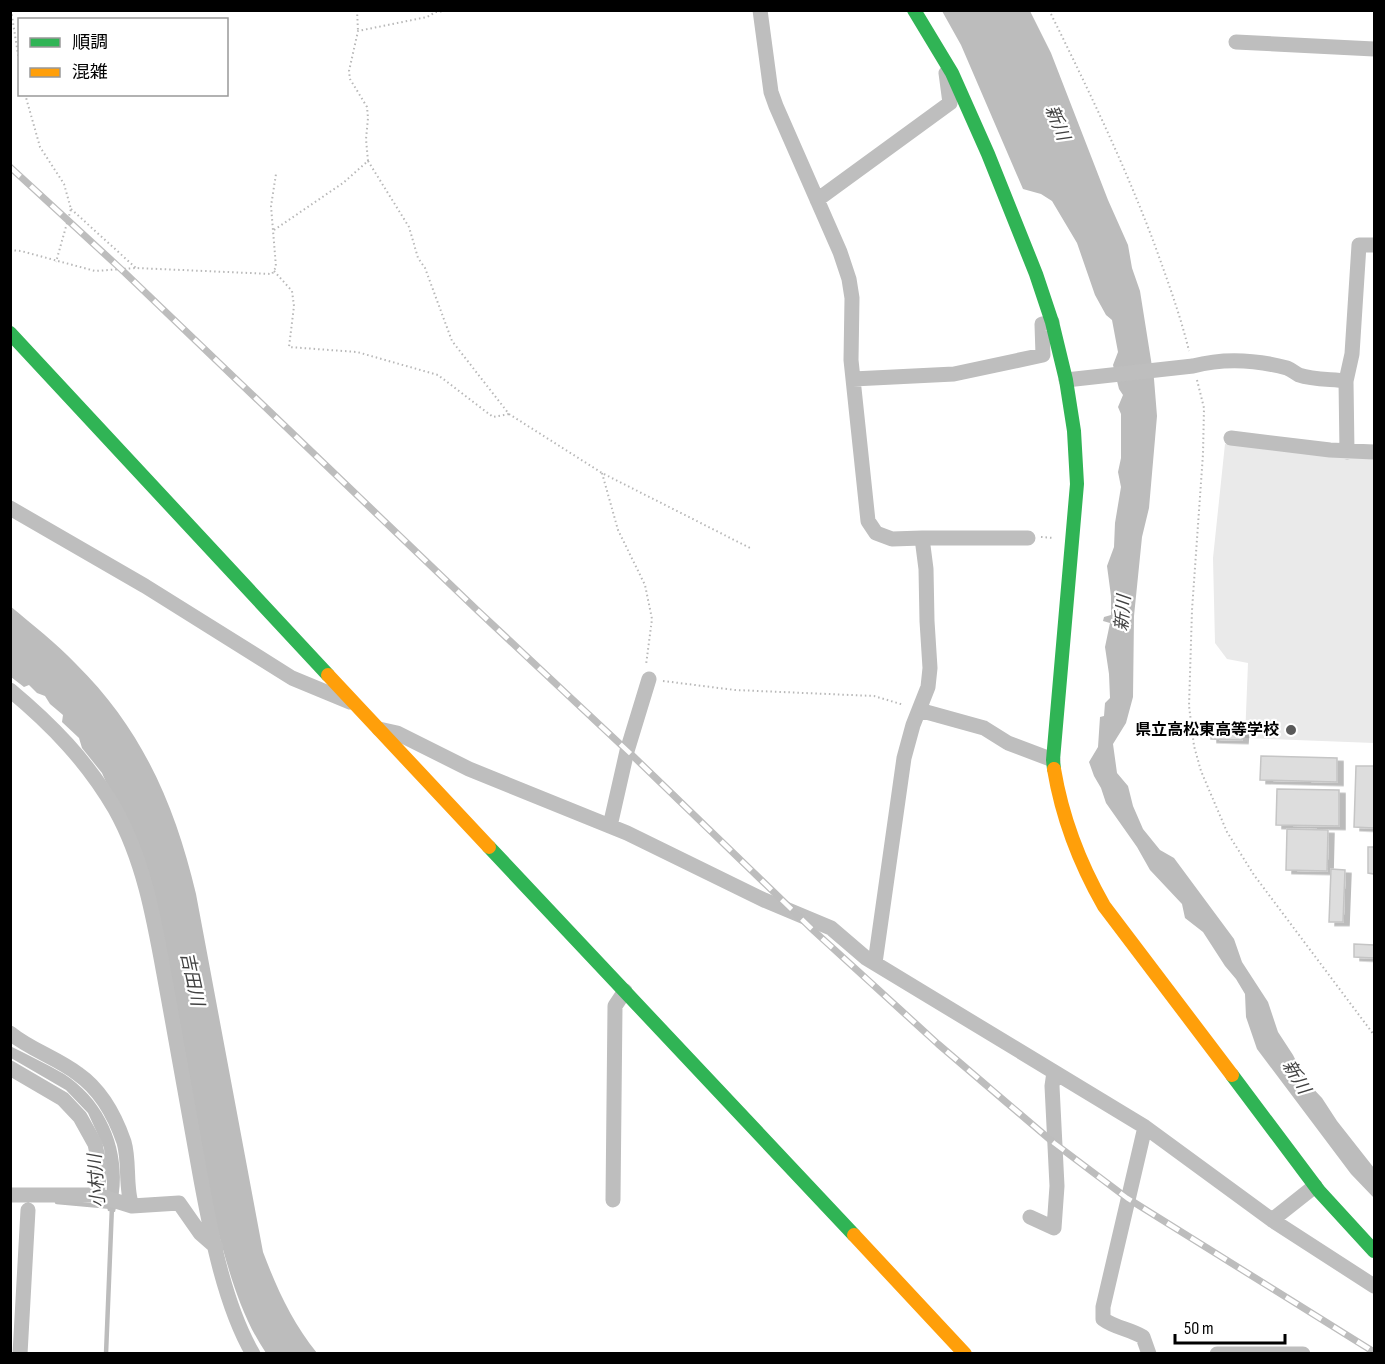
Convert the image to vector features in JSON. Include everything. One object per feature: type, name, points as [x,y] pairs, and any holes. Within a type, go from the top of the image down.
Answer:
[{"type":"street","points":[[760,10],[771,92],[840,252],[849,279],[852,298],[851,360],[868,521],[876,534],[892,539],[1028,538]]},
{"type":"street","points":[[914,10],[944,61],[988,154],[1036,274],[1052,322],[1066,380],[1074,431],[1077,484],[1053,760],[1059,793],[1072,837],[1097,897],[1315,1186],[1374,1251]]},
{"type":"street","points":[[1236,42],[1374,49]]},
{"type":"street","points":[[817,200],[950,103],[944,61]]},
{"type":"street","points":[[1347,452],[1346,381],[1352,354],[1359,245],[1374,245]]},
{"type":"street","points":[[853,379],[954,374],[1043,355],[1042,324],[1052,322]]},
{"type":"street","points":[[10,333],[965,1353]]},
{"type":"street","points":[[1066,380],[1193,366],[1210,362],[1258,363],[1289,369],[1300,375],[1346,381]]},
{"type":"street","points":[[1231,438],[1347,452],[1374,452]]},
{"type":"street","points":[[10,508],[145,586],[292,678],[355,704]]},
{"type":"street","points":[[874,963],[904,758],[928,687],[930,668],[926,569],[922,538]]},
{"type":"street","points":[[610,826],[627,751],[649,679]]},
{"type":"street","points":[[10,690],[63,737],[97,782],[115,810],[141,868],[156,932],[206,1208],[238,1322],[253,1353]]},
{"type":"street","points":[[10,702],[28,704]]},
{"type":"street","points":[[919,710],[984,728],[1008,743],[1053,760]]},
{"type":"street","points":[[380,729],[397,733],[469,769],[610,826],[764,900],[831,928],[874,963],[1145,1127],[1272,1220],[1374,1286]]},
{"type":"street","points":[[613,1200],[615,1006],[625,991]]},
{"type":"street","points":[[10,1033],[79,1074],[100,1094],[113,1116],[124,1143],[129,1170],[129,1204]]},
{"type":"street","points":[[10,1068],[63,1099],[80,1117],[94,1144],[100,1168],[101,1196]]},
{"type":"street","points":[[1030,1217],[1054,1228],[1057,1186],[1052,1086],[1054,1072]]},
{"type":"street","points":[[1145,1127],[1103,1307],[1103,1319],[1111,1325],[1132,1330],[1143,1337],[1149,1353]]},
{"type":"street","points":[[1272,1220],[1315,1186]]},
{"type":"street","points":[[10,1195],[101,1196],[129,1204],[179,1203],[200,1233],[216,1247]]},
{"type":"street","points":[[20,1353],[28,1210]]},
{"type":"street","points":[[1217,1353],[1303,1353]]},
{"type":"path","points":[[11,10],[18,54]]},
{"type":"path","points":[[357,10],[358,31],[349,70],[350,79],[367,107],[368,161],[409,227],[418,258],[425,268],[452,341],[509,414],[602,473],[752,549]]},
{"type":"path","points":[[358,31],[427,17],[436,12],[455,10]]},
{"type":"path","points":[[1049,10],[1110,136],[1138,202],[1173,293],[1204,408],[1192,610],[1189,706],[1194,746],[1201,771],[1227,832],[1254,875],[1374,1035]]},
{"type":"path","points":[[27,96],[40,147],[64,184],[71,209],[57,262]]},
{"type":"path","points":[[274,230],[343,183],[368,161]]},
{"type":"path","points":[[10,250],[95,271],[136,268],[272,274],[276,267],[271,206],[276,174]]},
{"type":"path","points":[[71,209],[136,268]]},
{"type":"path","points":[[274,270],[292,291],[294,306],[289,347],[357,352],[418,368],[438,375],[493,417],[509,414]]},
{"type":"path","points":[[602,473],[618,530],[645,585],[652,619],[645,673],[649,679],[735,690],[874,696],[919,710]]},
{"type":"shaded area","name":"県立高松東高等学校","points":[[1225,444],[1374,458],[1374,743],[1245,738],[1248,663],[1227,659],[1215,643],[1213,558]]},
{"type":"water","name":"新川","points":[[942,11],[1030,11],[1051,53],[1108,200],[1128,245],[1132,268],[1140,291],[1154,379],[1157,416],[1149,508],[1142,537],[1134,616],[1133,697],[1126,723],[1113,744],[1117,773],[1128,786],[1133,806],[1143,829],[1160,850],[1174,858],[1234,939],[1242,962],[1268,1002],[1278,1032],[1306,1081],[1322,1098],[1374,1168],[1374,1198],[1351,1174],[1257,1049],[1246,1017],[1245,994],[1203,932],[1185,918],[1182,904],[1150,870],[1106,803],[1094,776],[1089,762],[1098,747],[1100,717],[1104,716],[1105,703],[1110,698],[1105,647],[1110,623],[1103,621],[1104,617],[1111,615],[1107,566],[1114,547],[1121,487],[1118,472],[1121,458],[1121,414],[1118,407],[1123,395],[1119,389],[1113,365],[1118,352],[1112,320],[1106,315],[1095,295],[1077,243],[1052,201],[1041,194],[1023,189],[961,45]]},
{"type":"water","name":"吉田川","points":[[10,606],[44,634],[99,689],[120,715],[137,742],[166,799],[188,861],[196,894],[263,1252],[286,1305],[317,1353],[266,1353],[242,1307],[216,1224],[152,885],[102,773],[82,748],[79,738],[62,722],[63,715],[50,704],[45,696],[37,693],[29,685],[24,687],[11,677]]},
{"type":"water","points":[[10,1046],[64,1074],[80,1086],[104,1117],[118,1153],[120,1173],[115,1212],[108,1211],[106,1204],[104,1148],[88,1113],[66,1090],[11,1058]]},
{"type":"building","points":[[1211,725],[1243,726],[1242,740],[1211,739]]},
{"type":"building","points":[[1261,756],[1337,758],[1337,782],[1260,780]]},
{"type":"building","points":[[1356,766],[1374,766],[1374,828],[1354,827]]},
{"type":"building","points":[[1277,789],[1339,790],[1339,826],[1276,825]]},
{"type":"building","points":[[1287,829],[1328,830],[1327,871],[1286,870]]},
{"type":"building","points":[[1368,847],[1374,847],[1374,874],[1368,873]]},
{"type":"building","points":[[1331,869],[1345,870],[1343,922],[1329,922]]},
{"type":"building","points":[[1354,944],[1374,945],[1374,958],[1354,957]]},
{"type":"waterway","points":[[57,1202],[112,1207]]},
{"type":"waterway","name":"小村川","points":[[106,1354],[112,1206]]},
{"type":"railway","points":[[10,167],[122,270],[814,931],[938,1044],[1054,1143],[1127,1198],[1374,1352]]},
{"type":"traffic: fast","points":[[914,10],[952,73],[988,154],[1036,274],[1052,322],[1066,380],[1074,431],[1077,484],[1054,769]]},
{"type":"traffic: fast","points":[[10,333],[328,675]]},
{"type":"traffic: fast","points":[[489,847],[854,1235]]},
{"type":"traffic: fast","points":[[1232,1075],[1319,1191],[1374,1251]]},
{"type":"traffic: slow","points":[[328,675],[489,847]]},
{"type":"traffic: slow","points":[[1054,769],[1073,840],[1104,906],[1232,1075]]},
{"type":"traffic: slow","points":[[854,1235],[965,1354]]},
{"type":"place","name":"県立高松東高等学校","points":[[1291,730]]}]
